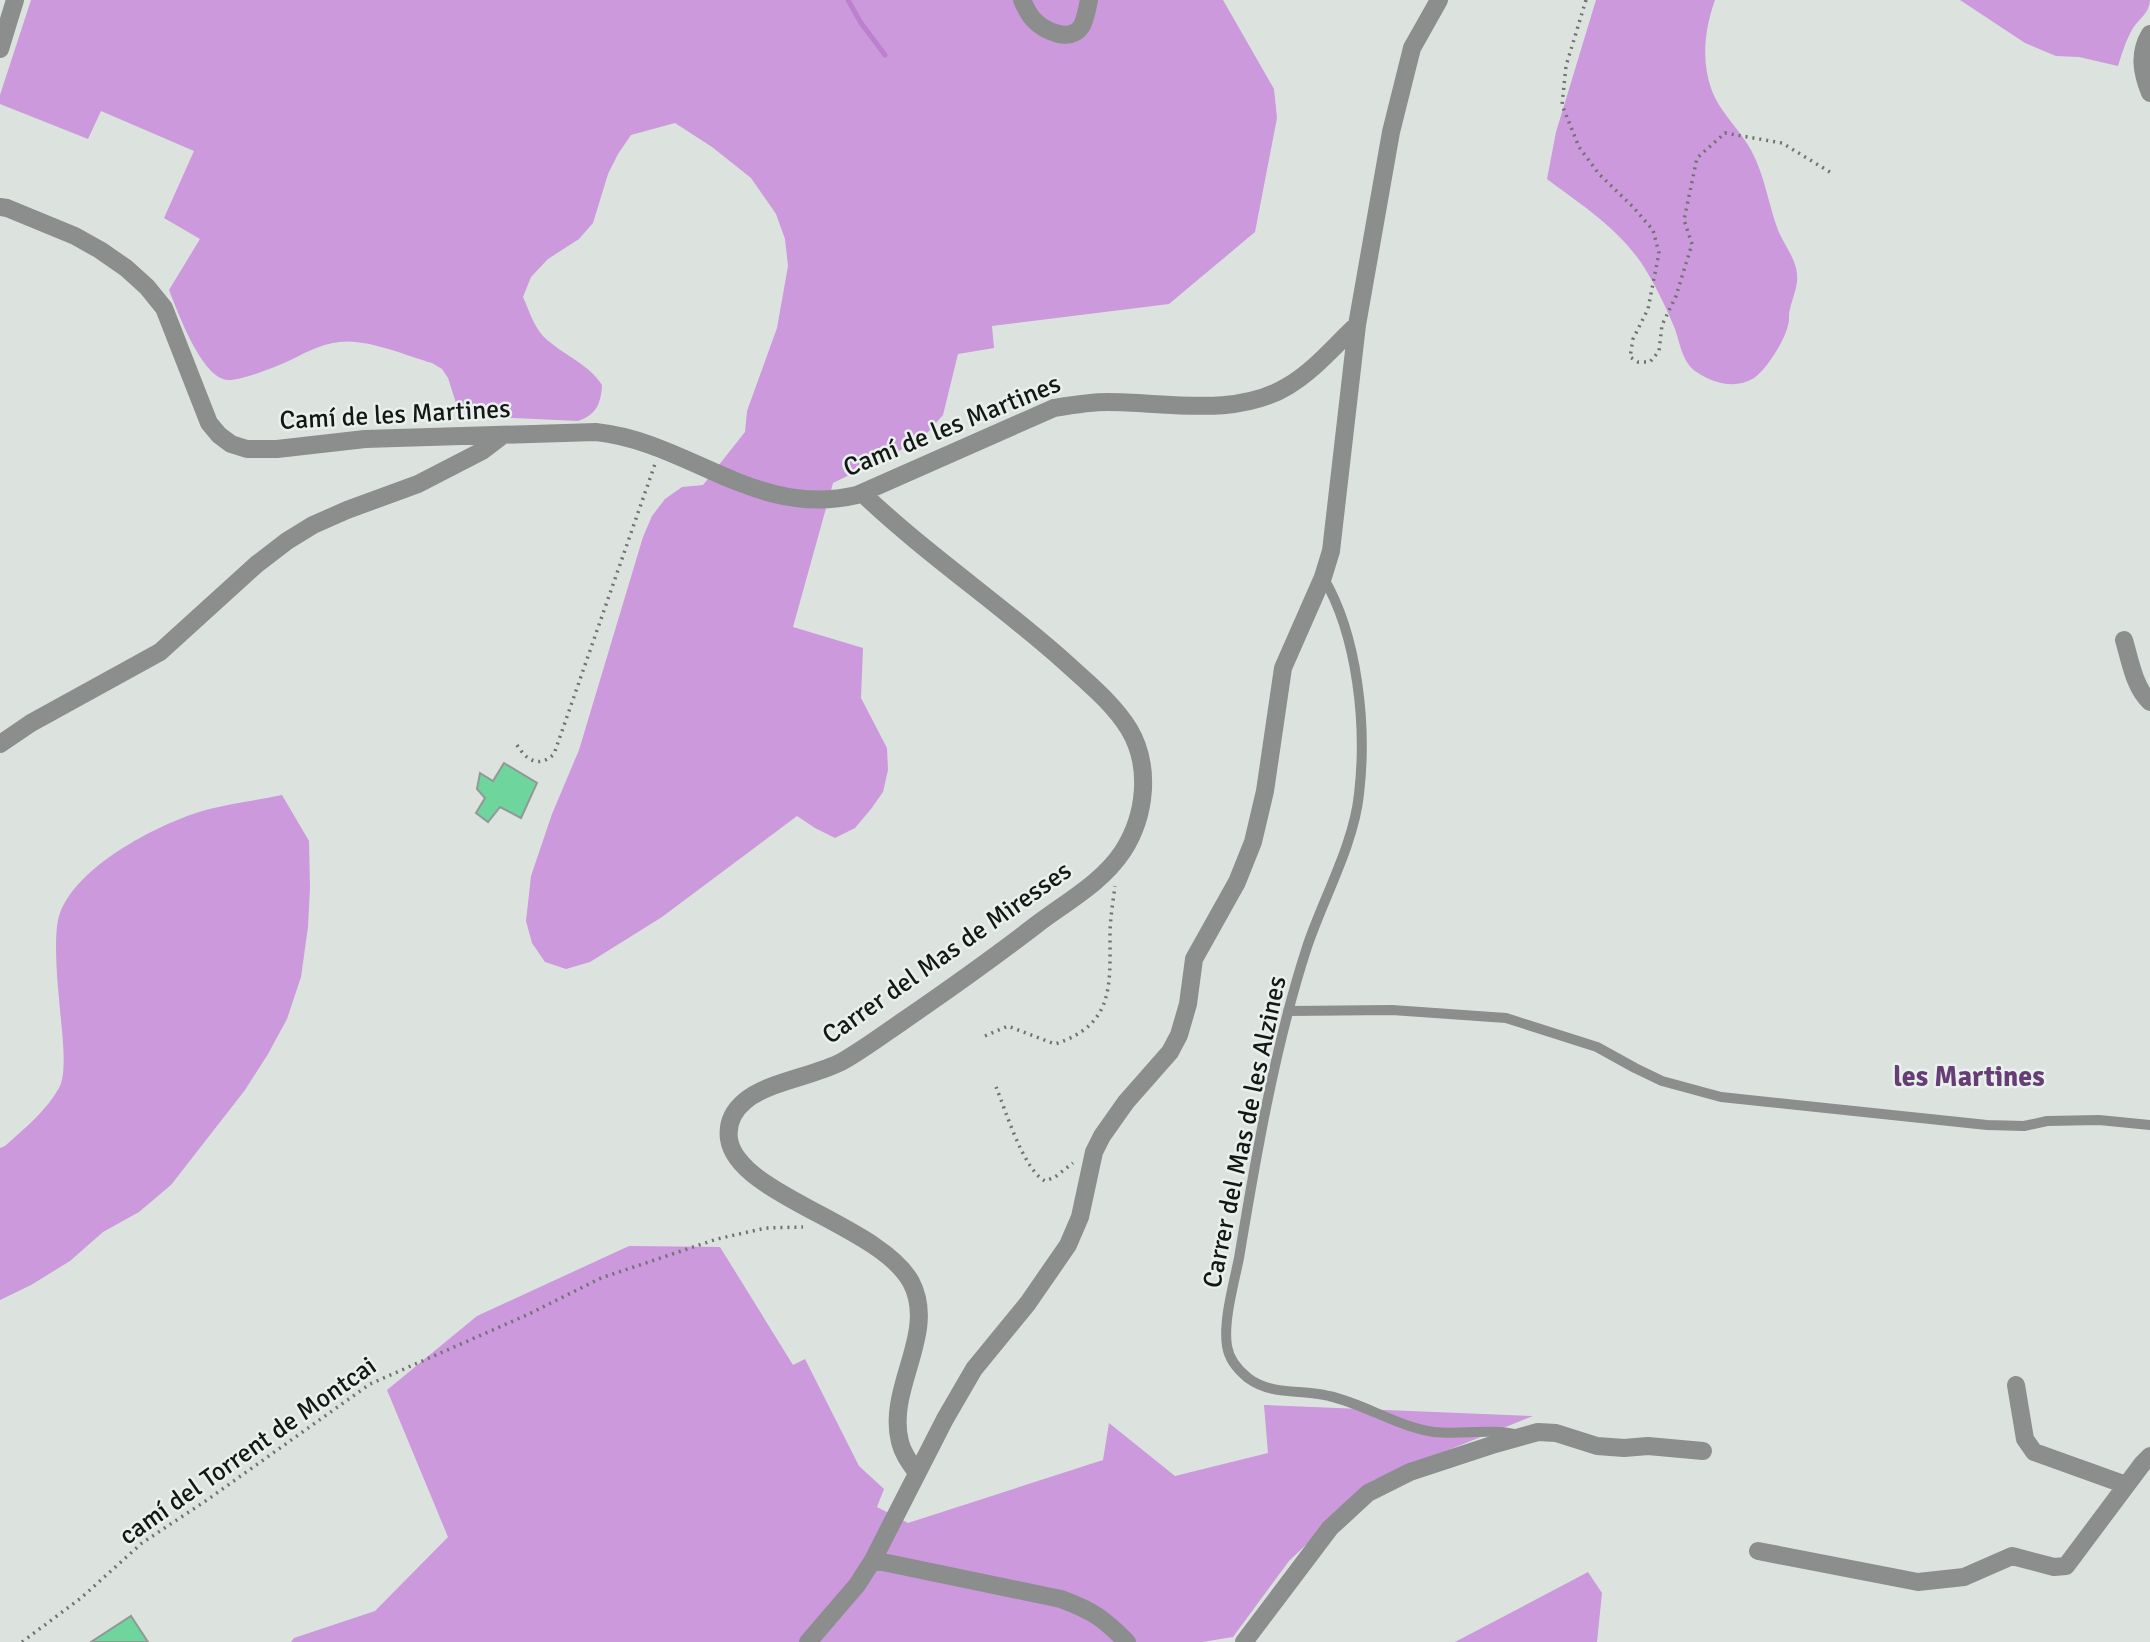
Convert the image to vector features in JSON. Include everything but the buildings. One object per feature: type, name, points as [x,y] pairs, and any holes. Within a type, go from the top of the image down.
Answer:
[{"type":"street","points":[[0,49],[15,0]]},
{"type":"street","points":[[1022,0],[1032,18],[1044,29],[1058,34],[1071,34],[1081,28],[1088,0]]},
{"type":"street","points":[[808,1642],[857,1585],[873,1560],[960,1391],[1028,1303],[1068,1245],[1080,1217],[1098,1143],[1126,1102],[1170,1052],[1179,1035],[1188,1004],[1194,959],[1237,882],[1253,842],[1265,791],[1283,668],[1323,577],[1331,551],[1357,325],[1391,132],[1412,48],[1438,0]]},
{"type":"street","points":[[2150,34],[2143,52],[2142,65],[2150,93]]},
{"type":"street","name":"Camí de les Martines","points":[[0,207],[75,236],[126,268],[148,287],[164,308],[209,423],[219,435],[232,444],[247,449],[277,449],[365,439],[596,432],[622,435],[745,486],[795,499],[839,499],[862,492],[1054,408],[1108,402],[1220,404],[1271,395],[1289,386],[1315,366],[1357,325]]},
{"type":"street","points":[[0,744],[31,723],[160,652],[257,564],[313,525],[429,479],[503,435]]},
{"type":"street","name":"Carrer del Mas de Miresses","points":[[862,492],[905,533],[1015,618],[1116,710],[1136,743],[1142,773],[1142,808],[1130,839],[1117,860],[1095,881],[877,1039],[843,1061],[813,1075],[755,1094],[745,1100],[730,1123],[732,1148],[745,1167],[762,1180],[877,1246],[910,1280],[920,1315],[901,1391],[898,1422],[903,1452],[917,1473]]},
{"type":"street","points":[[2124,640],[2136,680],[2150,702]]},
{"type":"street","points":[[2016,1385],[2025,1439],[2034,1452],[2126,1485]]},
{"type":"street","points":[[1244,1642],[1330,1528],[1368,1493],[1410,1472],[1538,1432],[1556,1433],[1597,1446],[1648,1446],[1703,1451]]},
{"type":"street","points":[[1758,1551],[1918,1582],[1964,1577],[2012,1556],[2054,1567],[2066,1566],[2150,1456]]},
{"type":"street","points":[[873,1560],[1061,1599],[1103,1618],[1127,1642]]},
{"type":"lane","name":"Carrer del Mas de les Alzines","points":[[1323,577],[1340,613],[1356,673],[1361,745],[1359,797],[1351,831],[1320,909],[1282,1035],[1237,1267],[1227,1328],[1227,1346],[1239,1370],[1264,1387],[1329,1396],[1432,1432],[1496,1432],[1522,1436]]},
{"type":"lane","points":[[1288,1011],[1392,1010],[1506,1018],[1597,1046],[1662,1080],[1721,1097],[1987,1125],[2024,1126],[2047,1122],[2099,1120],[2150,1125]]},
{"type":"path","points":[[1586,0],[1566,66],[1562,105],[1579,148],[1599,174],[1653,230],[1659,253],[1648,309],[1633,339],[1630,357],[1638,362],[1650,362],[1659,351],[1661,325],[1676,296],[1692,244],[1684,220],[1697,158],[1725,133],[1782,144],[1830,172]]},
{"type":"path","points":[[517,745],[523,754],[537,763],[543,763],[554,754],[660,450]]},
{"type":"path","points":[[985,1036],[1008,1026],[1055,1044],[1084,1031],[1093,1021],[1108,993],[1110,931],[1117,860]]},
{"type":"path","points":[[996,1087],[1019,1142],[1037,1176],[1045,1181],[1055,1177],[1098,1143]]},
{"type":"path","name":"camí del Torrent de Montcai","points":[[22,1642],[81,1598],[142,1543],[370,1384],[619,1272],[725,1237],[766,1228],[801,1227],[831,1221]]},
{"type":"shaded area","points":[[31,0],[1223,0],[1274,89],[1277,118],[1255,232],[1169,304],[992,326],[994,348],[958,354],[943,415],[921,440],[833,483],[793,627],[863,648],[861,698],[887,748],[888,770],[883,792],[871,809],[855,828],[835,838],[797,816],[662,917],[590,962],[566,969],[545,962],[532,943],[526,921],[531,876],[552,814],[579,750],[643,537],[652,516],[665,499],[682,487],[703,485],[745,432],[747,411],[777,328],[788,266],[785,239],[776,214],[751,178],[712,147],[675,123],[631,135],[608,174],[593,223],[579,239],[548,259],[531,277],[523,297],[543,336],[582,364],[602,385],[596,408],[589,416],[578,421],[472,416],[456,403],[448,378],[442,369],[432,363],[361,342],[324,345],[264,371],[228,380],[218,377],[200,357],[169,290],[200,239],[164,218],[194,151],[101,111],[88,139],[0,104],[0,95]]},
{"type":"shaded area","points":[[1596,0],[1715,0],[1706,44],[1706,66],[1711,88],[1719,105],[1756,160],[1778,230],[1793,258],[1797,274],[1789,323],[1783,338],[1764,368],[1747,382],[1716,382],[1691,367],[1684,357],[1662,300],[1637,257],[1615,232],[1547,179],[1556,132]]},
{"type":"shaded area","points":[[1960,0],[2150,0],[2150,4],[2128,37],[2118,66],[2079,57],[2056,56],[2025,43]]},
{"type":"shaded area","points":[[282,795],[309,841],[308,927],[301,977],[287,1019],[268,1054],[245,1090],[171,1185],[139,1212],[103,1232],[70,1261],[0,1300],[0,1148],[42,1112],[62,1080],[63,1044],[56,943],[60,913],[69,896],[100,864],[119,850],[160,828],[209,809]]},
{"type":"shaded area","points":[[629,1246],[720,1247],[793,1365],[805,1359],[859,1466],[884,1489],[877,1507],[908,1523],[1103,1460],[1109,1423],[1175,1476],[1268,1453],[1264,1405],[1533,1416],[1374,1480],[1289,1561],[1233,1637],[1202,1642],[291,1642],[294,1638],[375,1611],[448,1537],[387,1390],[477,1316]]},
{"type":"shaded area","points":[[1588,1572],[1602,1593],[1597,1642],[1455,1642]]},
{"type":"waterway","points":[[848,0],[885,55]]},
{"type":"district","name":"les Martines","points":[[1969,1077]]}]
